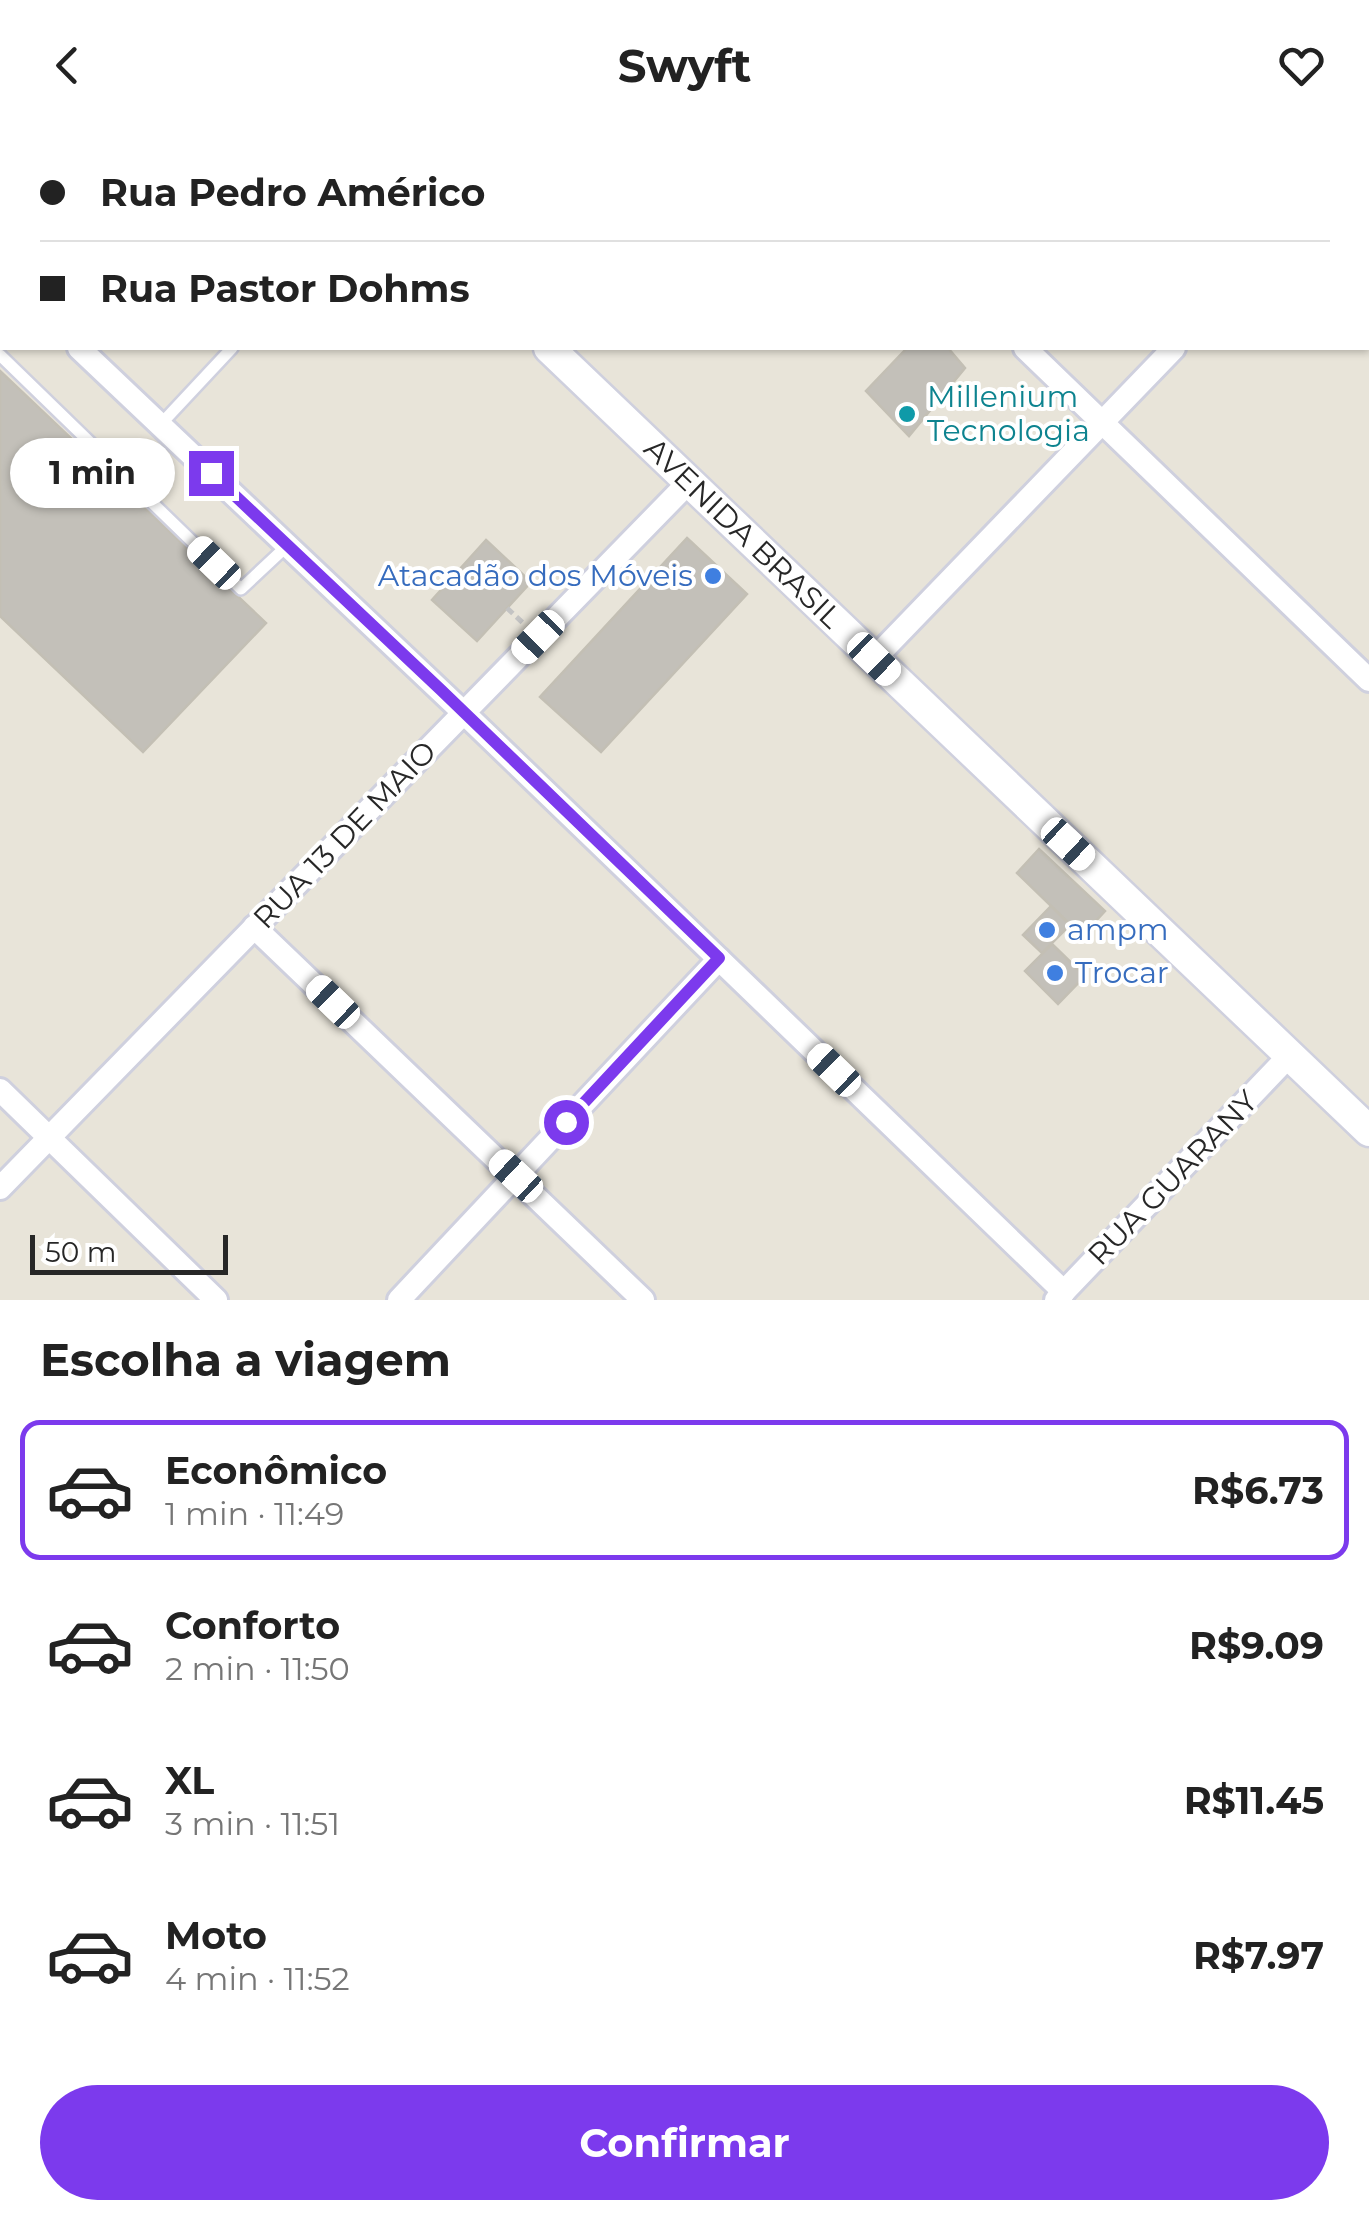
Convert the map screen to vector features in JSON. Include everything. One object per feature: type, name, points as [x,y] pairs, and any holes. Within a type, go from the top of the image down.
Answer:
[{"type":"main road","name":"AVENIDA BRASIL","points":[[550,350],[1369,1131]]},
{"type":"street","points":[[81,350],[719,958],[1060,1296]]},
{"type":"street","points":[[1027,350],[1369,680]]},
{"type":"street","points":[[874,659],[1172,350]]},
{"type":"street","name":"RUA 13 DE MAIO","points":[[0,1188],[690,482]]},
{"type":"street","points":[[254,928],[643,1300]]},
{"type":"street","points":[[398,1300],[719,958]]},
{"type":"street","name":"RUA GUARANY","points":[[1060,1296],[1289,1056]]},
{"type":"street","points":[[0,1090],[216,1300]]},
{"type":"lane","points":[[160,425],[230,350]]},
{"type":"lane","points":[[0,355],[240,589],[288,545]]},
{"type":"building","name":"Millenium Tecnologia","points":[[905,350],[950,350],[965,368],[909,436],[866,391]]},
{"type":"building","points":[[0,371],[266,623],[143,752],[0,616]]},
{"type":"building","points":[[687,538],[747,594],[601,752],[540,697]]},
{"type":"building","points":[[486,540],[531,582],[477,641],[432,600]]},
{"type":"building","points":[[1039,849],[1105,911],[1082,936],[1017,873]]},
{"type":"building","name":"ampm","points":[[1051,906],[1070,925],[1042,953],[1023,935]]},
{"type":"building","name":"Trocar","points":[[1052,944],[1085,976],[1058,1004],[1025,971]]},
{"type":"place","name":"Millenium Tecnologia","points":[[907,414]]},
{"type":"place","name":"Atacadão dos Móveis","points":[[713,576]]},
{"type":"place","name":"ampm","points":[[1047,930]]},
{"type":"place","name":"Trocar","points":[[1055,973]]},
{"type":"route","points":[[211,473],[719,958],[566,1122]]}]
